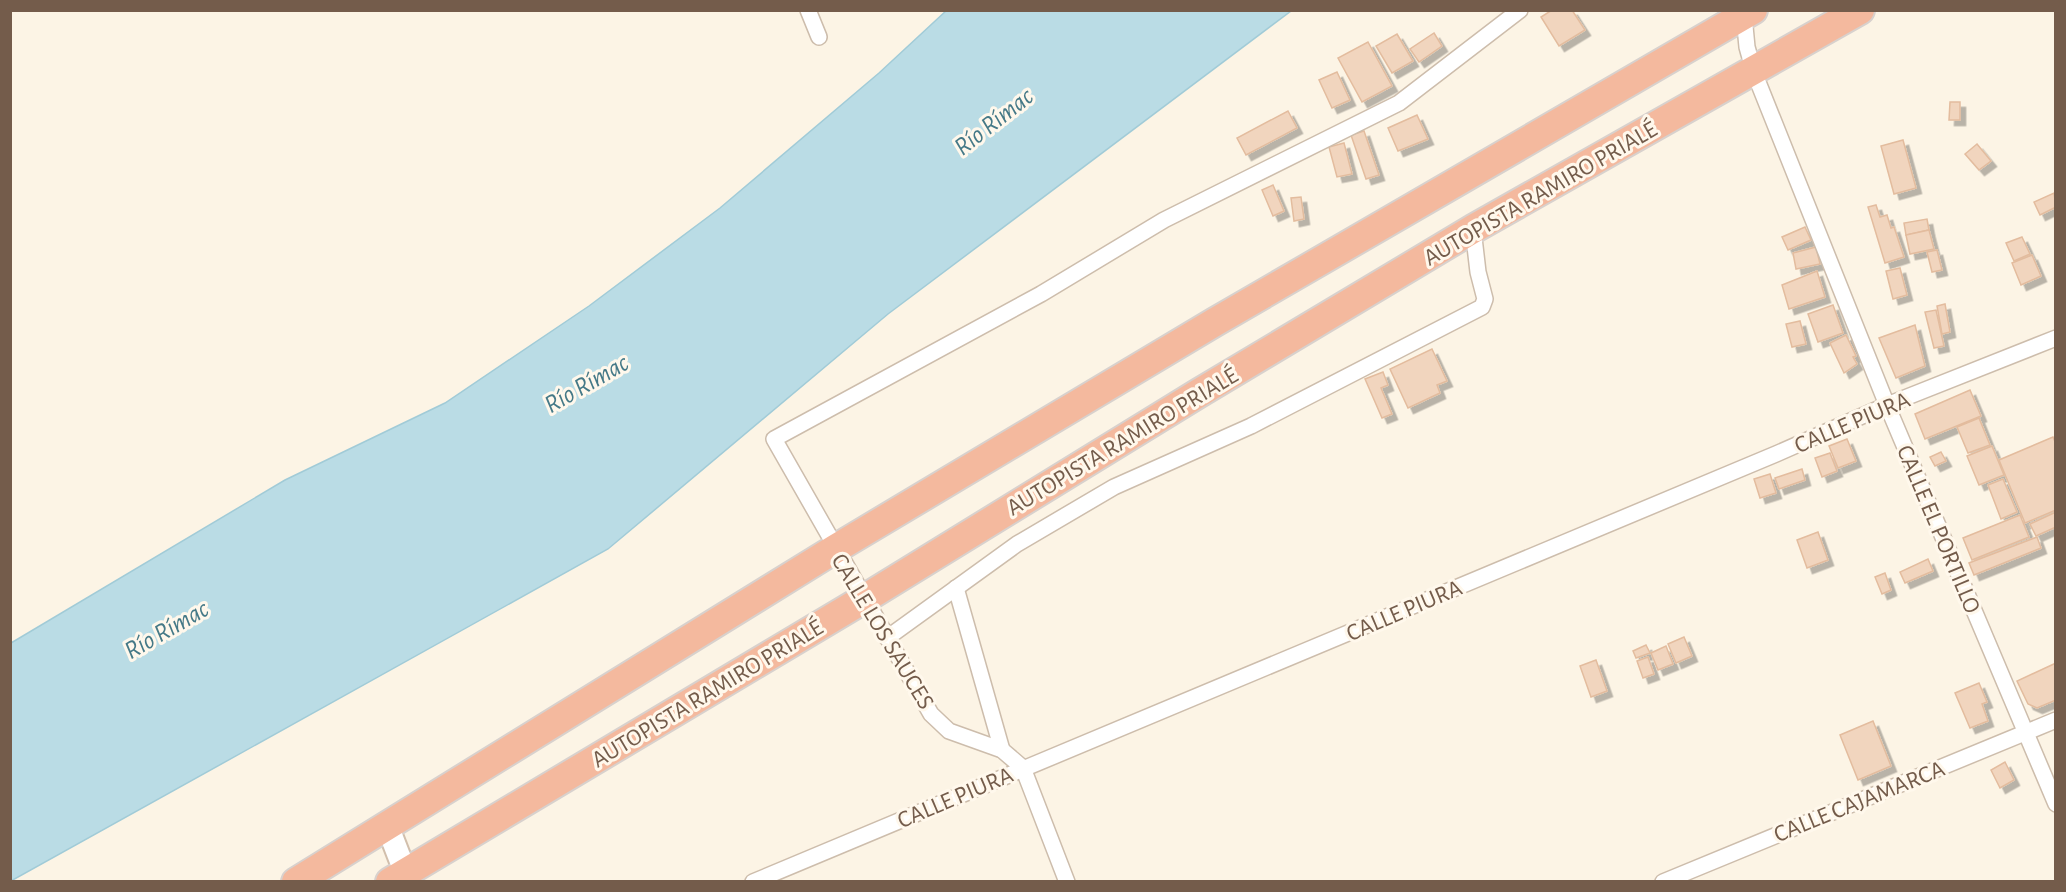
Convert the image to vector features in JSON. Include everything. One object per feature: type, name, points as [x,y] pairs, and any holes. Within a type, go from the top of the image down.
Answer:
[{"type":"highway","name":"AUTOPISTA RAMIRO PRIALÉ","points":[[401,879],[1199,393],[1473,229],[1755,72],[1860,10]]},
{"type":"highway","points":[[296,882],[835,549],[1215,322],[1748,13]]},
{"type":"street","points":[[808,10],[819,37]]},
{"type":"street","name":"CALLE LOS SAUCES","points":[[1066,882],[1023,768],[1002,750],[949,731],[937,720],[773,442],[775,437],[1041,294],[1164,219],[1399,103],[1520,10]]},
{"type":"street","name":"CALLE EL PORTILLO","points":[[1748,13],[1747,47],[1755,72],[1887,405],[2055,804]]},
{"type":"street","points":[[887,638],[1017,544],[1114,487],[1251,426],[1482,307],[1485,299],[1478,272],[1473,229]]},
{"type":"street","name":"CALLE PIURA","points":[[753,882],[1765,459],[1887,405],[2055,338]]},
{"type":"street","points":[[956,588],[1002,750]]},
{"type":"street","name":"CALLE CAJAMARCA","points":[[1663,882],[2055,720]]},
{"type":"street","points":[[387,825],[401,879]]},
{"type":"water","name":"Río Rímac","points":[[947,10],[1291,11],[888,314],[608,549],[11,881],[11,643],[285,480],[445,403],[589,306],[720,208],[879,73]]},
{"type":"building","points":[[1552,10],[1572,10],[1585,30],[1559,46],[1541,17]]},
{"type":"building","points":[[1434,33],[1442,46],[1419,62],[1410,49]]},
{"type":"building","points":[[1397,34],[1413,61],[1392,73],[1376,46]]},
{"type":"building","points":[[1368,42],[1392,86],[1362,102],[1338,58]]},
{"type":"building","points":[[1337,72],[1350,100],[1332,108],[1319,80]]},
{"type":"building","points":[[1950,102],[1960,102],[1960,120],[1949,120]]},
{"type":"building","points":[[1288,111],[1297,128],[1246,155],[1237,138]]},
{"type":"building","points":[[1417,115],[1428,139],[1398,151],[1388,128]]},
{"type":"building","points":[[1364,131],[1379,175],[1366,179],[1351,135]]},
{"type":"building","points":[[1903,140],[1916,188],[1894,194],[1881,146]]},
{"type":"building","points":[[1344,143],[1352,174],[1337,177],[1329,147]]},
{"type":"building","points":[[1977,144],[1991,161],[1979,170],[1965,154]]},
{"type":"building","points":[[1273,185],[1284,211],[1273,216],[1262,190]]},
{"type":"building","points":[[2054,193],[2056,207],[2040,215],[2034,202]]},
{"type":"building","points":[[1301,197],[1304,219],[1294,221],[1291,198]]},
{"type":"building","points":[[1876,205],[1880,217],[1887,215],[1891,228],[1894,227],[1904,257],[1885,263],[1868,207]]},
{"type":"building","points":[[1927,219],[1929,230],[1906,235],[1904,223]]},
{"type":"building","points":[[1805,227],[1811,240],[1788,250],[1782,237]]},
{"type":"building","points":[[1929,230],[1934,249],[1910,254],[1906,235]]},
{"type":"building","points":[[2022,237],[2030,254],[2014,261],[2006,243]]},
{"type":"building","points":[[1816,247],[1820,264],[1796,269],[1793,253]]},
{"type":"building","points":[[1937,250],[1942,270],[1932,272],[1927,252]]},
{"type":"building","points":[[2032,255],[2041,276],[2021,285],[2012,263]]},
{"type":"building","points":[[1900,268],[1907,295],[1893,299],[1886,271]]},
{"type":"building","points":[[1817,271],[1825,297],[1789,309],[1782,285]]},
{"type":"building","points":[[1945,304],[1950,332],[1942,334],[1937,306]]},
{"type":"building","points":[[1833,305],[1843,333],[1818,342],[1808,314]]},
{"type":"building","points":[[1936,310],[1944,346],[1934,348],[1925,312]]},
{"type":"building","points":[[1800,321],[1806,344],[1792,347],[1786,324]]},
{"type":"building","points":[[1915,325],[1925,366],[1896,378],[1879,338]]},
{"type":"building","points":[[1846,335],[1856,356],[1853,357],[1857,364],[1844,373],[1830,343]]},
{"type":"building","points":[[1432,349],[1447,381],[1437,385],[1440,393],[1408,408],[1390,369]]},
{"type":"building","points":[[1383,372],[1388,385],[1381,388],[1392,414],[1382,418],[1365,379]]},
{"type":"building","points":[[1970,390],[1981,416],[1925,439],[1915,414]]},
{"type":"building","points":[[1979,418],[1990,445],[1968,453],[1957,427]]},
{"type":"building","points":[[2053,437],[2056,444],[2056,510],[2025,523],[1999,460]]},
{"type":"building","points":[[1847,439],[1856,461],[1838,468],[1829,446]]},
{"type":"building","points":[[1992,446],[2004,475],[1979,485],[1967,456]]},
{"type":"building","points":[[1941,452],[1946,461],[1935,466],[1930,457]]},
{"type":"building","points":[[1830,453],[1837,471],[1822,477],[1815,458]]},
{"type":"building","points":[[1802,469],[1805,480],[1779,489],[1775,478]]},
{"type":"building","points":[[1770,474],[1776,493],[1760,498],[1754,479]]},
{"type":"building","points":[[2003,479],[2017,512],[2001,519],[1988,485]]},
{"type":"building","points":[[2056,512],[2056,527],[2036,536],[2030,524]]},
{"type":"building","points":[[2020,515],[2029,537],[1972,560],[1963,538]]},
{"type":"building","points":[[1818,532],[1828,560],[1807,568],[1797,540]]},
{"type":"building","points":[[2037,537],[2041,548],[1974,575],[1969,563]]},
{"type":"building","points":[[1928,559],[1933,571],[1905,583],[1900,572]]},
{"type":"building","points":[[1885,573],[1891,590],[1882,594],[1875,577]]},
{"type":"building","points":[[1684,637],[1692,656],[1676,663],[1668,644]]},
{"type":"building","points":[[1646,645],[1650,653],[1636,658],[1633,651]]},
{"type":"building","points":[[1666,646],[1673,664],[1658,670],[1651,653]]},
{"type":"building","points":[[1648,657],[1654,674],[1643,678],[1637,661]]},
{"type":"building","points":[[1596,660],[1607,691],[1591,697],[1580,666]]},
{"type":"building","points":[[2056,663],[2056,700],[2037,708],[2028,704],[2017,681]]},
{"type":"building","points":[[1979,683],[1987,702],[1982,704],[1988,721],[1970,728],[1955,693]]},
{"type":"building","points":[[1873,721],[1891,766],[1858,780],[1840,735]]},
{"type":"building","points":[[2005,762],[2014,780],[2000,788],[1991,770]]}]
